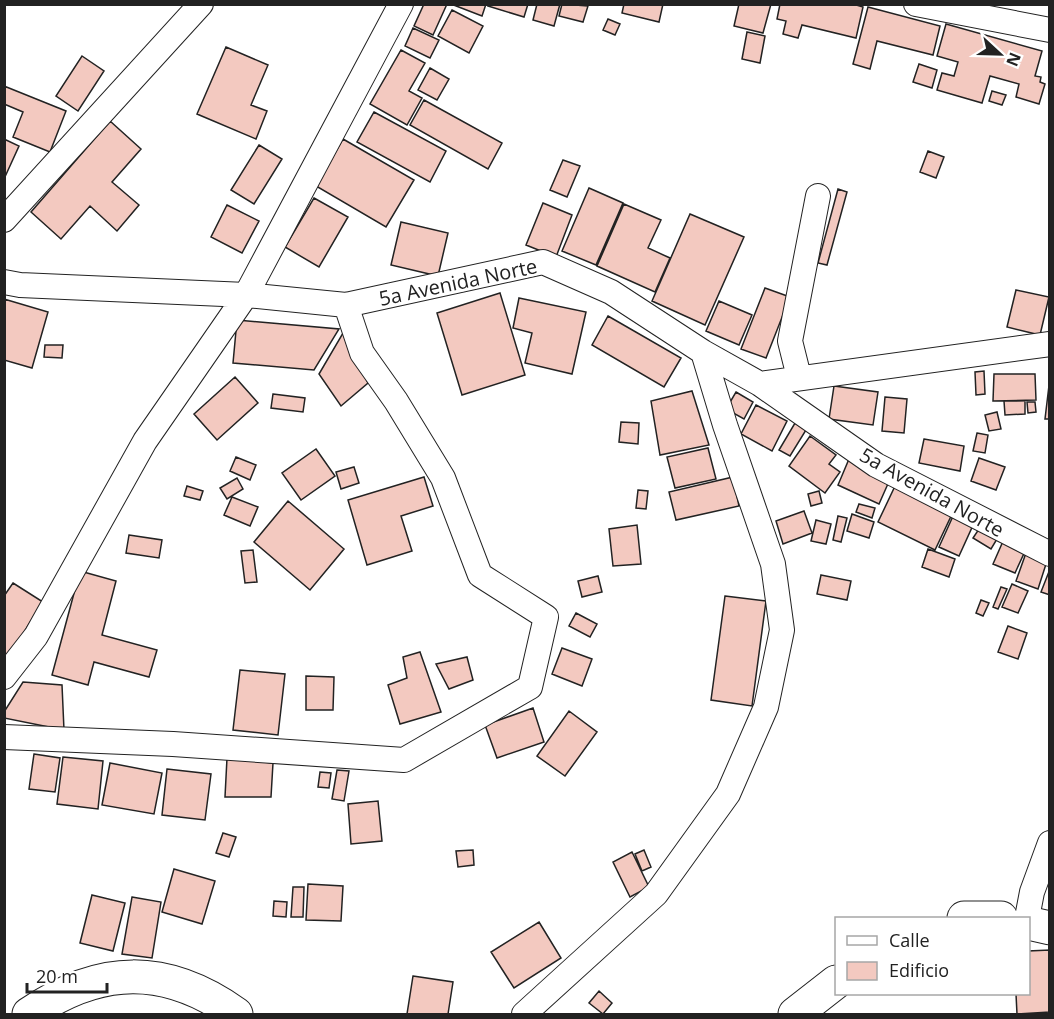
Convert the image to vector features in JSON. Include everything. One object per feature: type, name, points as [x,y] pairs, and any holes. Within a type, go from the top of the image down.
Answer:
[{"type":"main road","points":[[1030,923],[1050,928]]},
{"type":"main road","points":[[29,1014],[54,999],[84,986],[116,978],[140,976],[167,980],[195,990],[236,1014]]},
{"type":"main road","points":[[795,1014],[835,984]]},
{"type":"street","points":[[4,220],[201,4]]},
{"type":"street","points":[[4,677],[36,636],[145,441],[246,295],[401,4]]},
{"type":"street","points":[[916,4],[1050,30]]},
{"type":"street","points":[[799,377],[790,341],[818,196]]},
{"type":"street","name":"5a Avenida Norte","points":[[4,282],[20,285],[246,295],[346,305],[543,262],[611,292],[703,352],[760,384],[876,465],[1050,554]]},
{"type":"street","points":[[4,736],[173,744],[404,760],[530,687],[546,617],[480,575],[443,478],[396,401],[362,353],[346,305]]},
{"type":"street","points":[[760,384],[1050,344]]},
{"type":"street","points":[[524,1014],[656,894],[728,794],[766,707],[782,630],[773,564],[725,425],[703,352]]},
{"type":"street","points":[[1027,917],[1032,892],[1050,843]]},
{"type":"building","points":[[424,4],[447,4],[433,35],[414,26]]},
{"type":"building","points":[[451,4],[486,4],[482,16]]},
{"type":"building","points":[[489,4],[528,4],[524,17],[488,6]]},
{"type":"building","points":[[537,4],[560,4],[554,26],[533,20]]},
{"type":"building","points":[[562,4],[588,6],[583,22],[559,16]]},
{"type":"building","points":[[624,4],[663,4],[659,22],[622,13]]},
{"type":"building","points":[[739,4],[771,4],[763,33],[734,26]]},
{"type":"building","points":[[780,4],[853,4],[863,7],[856,38],[802,25],[798,38],[783,34],[786,21],[777,19]]},
{"type":"building","points":[[868,7],[940,26],[933,55],[877,41],[870,69],[853,64]]},
{"type":"building","points":[[452,10],[483,26],[469,53],[438,36]]},
{"type":"building","points":[[608,19],[620,24],[615,35],[603,30]]},
{"type":"building","points":[[946,24],[1042,51],[1035,76],[1041,77],[1040,82],[1045,84],[1039,104],[1016,97],[1019,84],[990,76],[982,103],[937,90],[942,73],[954,76],[958,62],[937,56]]},
{"type":"building","points":[[413,28],[439,40],[430,58],[405,46]]},
{"type":"building","points":[[747,32],[765,36],[760,63],[742,59]]},
{"type":"building","points":[[226,47],[268,65],[251,105],[267,111],[256,139],[197,114]]},
{"type":"building","points":[[401,50],[425,63],[409,91],[422,98],[407,125],[370,104]]},
{"type":"building","points":[[82,56],[104,71],[78,111],[56,96]]},
{"type":"building","points":[[919,64],[937,70],[932,88],[913,82]]},
{"type":"building","points":[[430,68],[449,79],[437,100],[418,90]]},
{"type":"building","points":[[4,86],[66,111],[50,152],[13,137],[23,112],[4,104]]},
{"type":"building","points":[[992,91],[1006,95],[1002,105],[989,101]]},
{"type":"building","points":[[424,100],[502,143],[488,169],[410,125]]},
{"type":"building","points":[[374,112],[446,151],[430,182],[357,142]]},
{"type":"building","points":[[110,121],[141,149],[112,182],[139,205],[117,231],[90,206],[61,239],[31,212]]},
{"type":"building","points":[[4,139],[19,146],[4,179]]},
{"type":"building","points":[[343,139],[414,180],[386,227],[316,186]]},
{"type":"building","points":[[259,145],[282,159],[254,204],[231,190]]},
{"type":"building","points":[[928,151],[944,157],[936,178],[920,172]]},
{"type":"building","points":[[563,160],[580,166],[567,197],[550,190]]},
{"type":"building","points":[[589,188],[623,203],[596,265],[562,251]]},
{"type":"building","points":[[838,189],[847,192],[827,265],[818,263]]},
{"type":"building","points":[[314,198],[348,217],[319,267],[285,247]]},
{"type":"building","points":[[543,203],[572,215],[556,257],[526,245]]},
{"type":"building","points":[[624,204],[661,220],[648,248],[670,258],[655,292],[597,266]]},
{"type":"building","points":[[227,205],[259,221],[242,253],[211,237]]},
{"type":"building","points":[[690,214],[744,237],[705,325],[652,301]]},
{"type":"building","points":[[401,222],[448,233],[438,276],[391,265]]},
{"type":"building","points":[[765,288],[790,297],[766,358],[741,349]]},
{"type":"building","points":[[1016,290],[1049,297],[1040,335],[1007,327]]},
{"type":"building","points":[[500,293],[525,375],[462,395],[437,313]]},
{"type":"building","points":[[519,298],[586,312],[572,374],[525,363],[532,333],[513,328]]},
{"type":"building","points":[[4,299],[48,312],[32,368],[4,360]]},
{"type":"building","points":[[719,301],[752,315],[739,345],[706,331]]},
{"type":"building","points":[[608,316],[681,358],[664,387],[592,345]]},
{"type":"building","points":[[237,320],[339,329],[314,370],[233,363]]},
{"type":"building","points":[[343,333],[368,383],[341,406],[319,374]]},
{"type":"building","points":[[45,345],[63,345],[62,358],[44,357]]},
{"type":"building","points":[[984,371],[985,394],[976,395],[975,372]]},
{"type":"building","points":[[994,374],[1035,374],[1036,400],[993,401]]},
{"type":"building","points":[[235,377],[258,403],[217,440],[194,414]]},
{"type":"building","points":[[1050,377],[1050,419],[1045,419]]},
{"type":"building","points":[[834,386],[878,392],[873,425],[829,419]]},
{"type":"building","points":[[692,391],[709,445],[660,455],[651,401]]},
{"type":"building","points":[[736,392],[753,402],[744,419],[726,409]]},
{"type":"building","points":[[273,394],[305,398],[303,412],[271,408]]},
{"type":"building","points":[[885,397],[907,399],[904,433],[882,431]]},
{"type":"building","points":[[1004,401],[1025,401],[1025,414],[1005,415]]},
{"type":"building","points":[[1027,402],[1035,402],[1036,412],[1028,413]]},
{"type":"building","points":[[756,405],[787,421],[772,451],[741,434]]},
{"type":"building","points":[[997,412],[1001,429],[989,431],[985,415]]},
{"type":"building","points":[[621,422],[639,423],[638,444],[619,442]]},
{"type":"building","points":[[795,423],[806,430],[790,456],[779,450]]},
{"type":"building","points":[[977,433],[988,435],[985,453],[973,451]]},
{"type":"building","points":[[810,436],[836,455],[829,464],[840,472],[825,493],[789,466]]},
{"type":"building","points":[[924,439],[964,446],[960,471],[919,463]]},
{"type":"building","points":[[708,448],[716,479],[675,488],[667,457]]},
{"type":"building","points":[[316,449],[335,476],[301,500],[282,473]]},
{"type":"building","points":[[236,457],[256,465],[250,480],[230,471]]},
{"type":"building","points":[[979,458],[1005,467],[996,490],[971,481]]},
{"type":"building","points":[[849,459],[891,477],[879,504],[838,485]]},
{"type":"building","points":[[354,467],[359,483],[341,489],[336,472]]},
{"type":"building","points":[[424,477],[433,506],[401,516],[412,551],[367,565],[348,500]]},
{"type":"building","points":[[733,477],[739,506],[676,520],[669,492]]},
{"type":"building","points":[[237,478],[243,489],[227,499],[220,488]]},
{"type":"building","points":[[896,484],[953,512],[935,550],[878,522]]},
{"type":"building","points":[[187,486],[203,491],[200,500],[184,496]]},
{"type":"building","points":[[638,490],[648,491],[646,509],[636,508]]},
{"type":"building","points":[[819,491],[822,503],[811,506],[808,494]]},
{"type":"building","points":[[232,497],[258,507],[250,526],[224,515]]},
{"type":"building","points":[[288,501],[344,549],[310,590],[254,542]]},
{"type":"building","points":[[859,504],[875,508],[872,518],[856,512]]},
{"type":"building","points":[[804,511],[812,533],[783,544],[776,521]]},
{"type":"building","points":[[852,514],[874,522],[869,538],[847,531]]},
{"type":"building","points":[[954,514],[974,523],[959,556],[939,547]]},
{"type":"building","points":[[838,516],[847,518],[841,542],[833,540]]},
{"type":"building","points":[[816,520],[831,524],[826,544],[811,541]]},
{"type":"building","points":[[637,525],[641,564],[613,566],[609,529]]},
{"type":"building","points":[[979,529],[997,539],[991,549],[973,538]]},
{"type":"building","points":[[129,535],[162,540],[159,558],[126,553]]},
{"type":"building","points":[[1004,539],[1026,549],[1015,573],[993,564]]},
{"type":"building","points":[[928,549],[955,559],[949,577],[922,567]]},
{"type":"building","points":[[253,550],[257,582],[245,583],[241,551]]},
{"type":"building","points":[[1026,553],[1047,561],[1038,589],[1016,581]]},
{"type":"building","points":[[1050,569],[1050,595],[1041,592]]},
{"type":"building","points":[[80,571],[116,581],[102,635],[157,650],[149,677],[94,662],[88,685],[52,675]]},
{"type":"building","points":[[821,575],[851,581],[847,600],[817,594]]},
{"type":"building","points":[[598,576],[602,592],[582,597],[578,581]]},
{"type":"building","points":[[13,583],[43,602],[4,664],[4,596]]},
{"type":"building","points":[[1012,584],[1028,591],[1018,613],[1002,607]]},
{"type":"building","points":[[1001,587],[1007,589],[998,609],[993,607]]},
{"type":"building","points":[[725,596],[766,601],[752,706],[711,700]]},
{"type":"building","points":[[981,600],[989,603],[983,616],[976,613]]},
{"type":"building","points":[[576,613],[597,624],[590,637],[569,626]]},
{"type":"building","points":[[1008,626],[1027,633],[1018,659],[998,652]]},
{"type":"building","points":[[562,648],[592,659],[582,686],[552,674]]},
{"type":"building","points":[[420,652],[441,712],[400,724],[388,685],[407,678],[403,657]]},
{"type":"building","points":[[467,657],[473,680],[449,689],[436,664]]},
{"type":"building","points":[[240,670],[285,674],[278,735],[233,730]]},
{"type":"building","points":[[306,676],[334,677],[333,710],[306,710]]},
{"type":"building","points":[[23,682],[62,685],[64,730],[4,718],[4,712]]},
{"type":"building","points":[[533,708],[544,742],[497,758],[485,725]]},
{"type":"building","points":[[569,711],[597,732],[565,776],[537,756]]},
{"type":"building","points":[[34,754],[60,758],[55,792],[29,789]]},
{"type":"building","points":[[63,757],[103,761],[98,809],[57,804]]},
{"type":"building","points":[[227,758],[273,763],[271,797],[225,797]]},
{"type":"building","points":[[110,763],[162,773],[154,814],[102,805]]},
{"type":"building","points":[[167,769],[211,774],[205,820],[162,815]]},
{"type":"building","points":[[337,770],[349,771],[344,801],[332,799]]},
{"type":"building","points":[[320,772],[331,773],[329,788],[318,787]]},
{"type":"building","points":[[378,801],[382,841],[351,844],[348,804]]},
{"type":"building","points":[[223,833],[236,837],[229,857],[216,853]]},
{"type":"building","points":[[473,850],[474,865],[458,867],[456,851]]},
{"type":"building","points":[[644,850],[651,867],[642,871],[635,854]]},
{"type":"building","points":[[632,852],[649,887],[630,897],[613,862]]},
{"type":"building","points":[[174,869],[215,881],[202,924],[162,912]]},
{"type":"building","points":[[308,884],[343,886],[341,921],[306,920]]},
{"type":"building","points":[[293,887],[304,887],[303,917],[291,917]]},
{"type":"building","points":[[92,895],[125,903],[113,951],[80,943]]},
{"type":"building","points":[[132,897],[161,902],[152,958],[122,954]]},
{"type":"building","points":[[274,901],[287,902],[286,917],[273,916]]},
{"type":"building","points":[[539,922],[561,958],[514,988],[491,952]]},
{"type":"building","points":[[1050,950],[1050,1012],[1017,1014],[1016,995],[1030,995],[1030,951]]},
{"type":"building","points":[[413,976],[453,982],[448,1014],[407,1014]]},
{"type":"building","points":[[599,991],[612,1003],[603,1014],[589,1003]]}]
